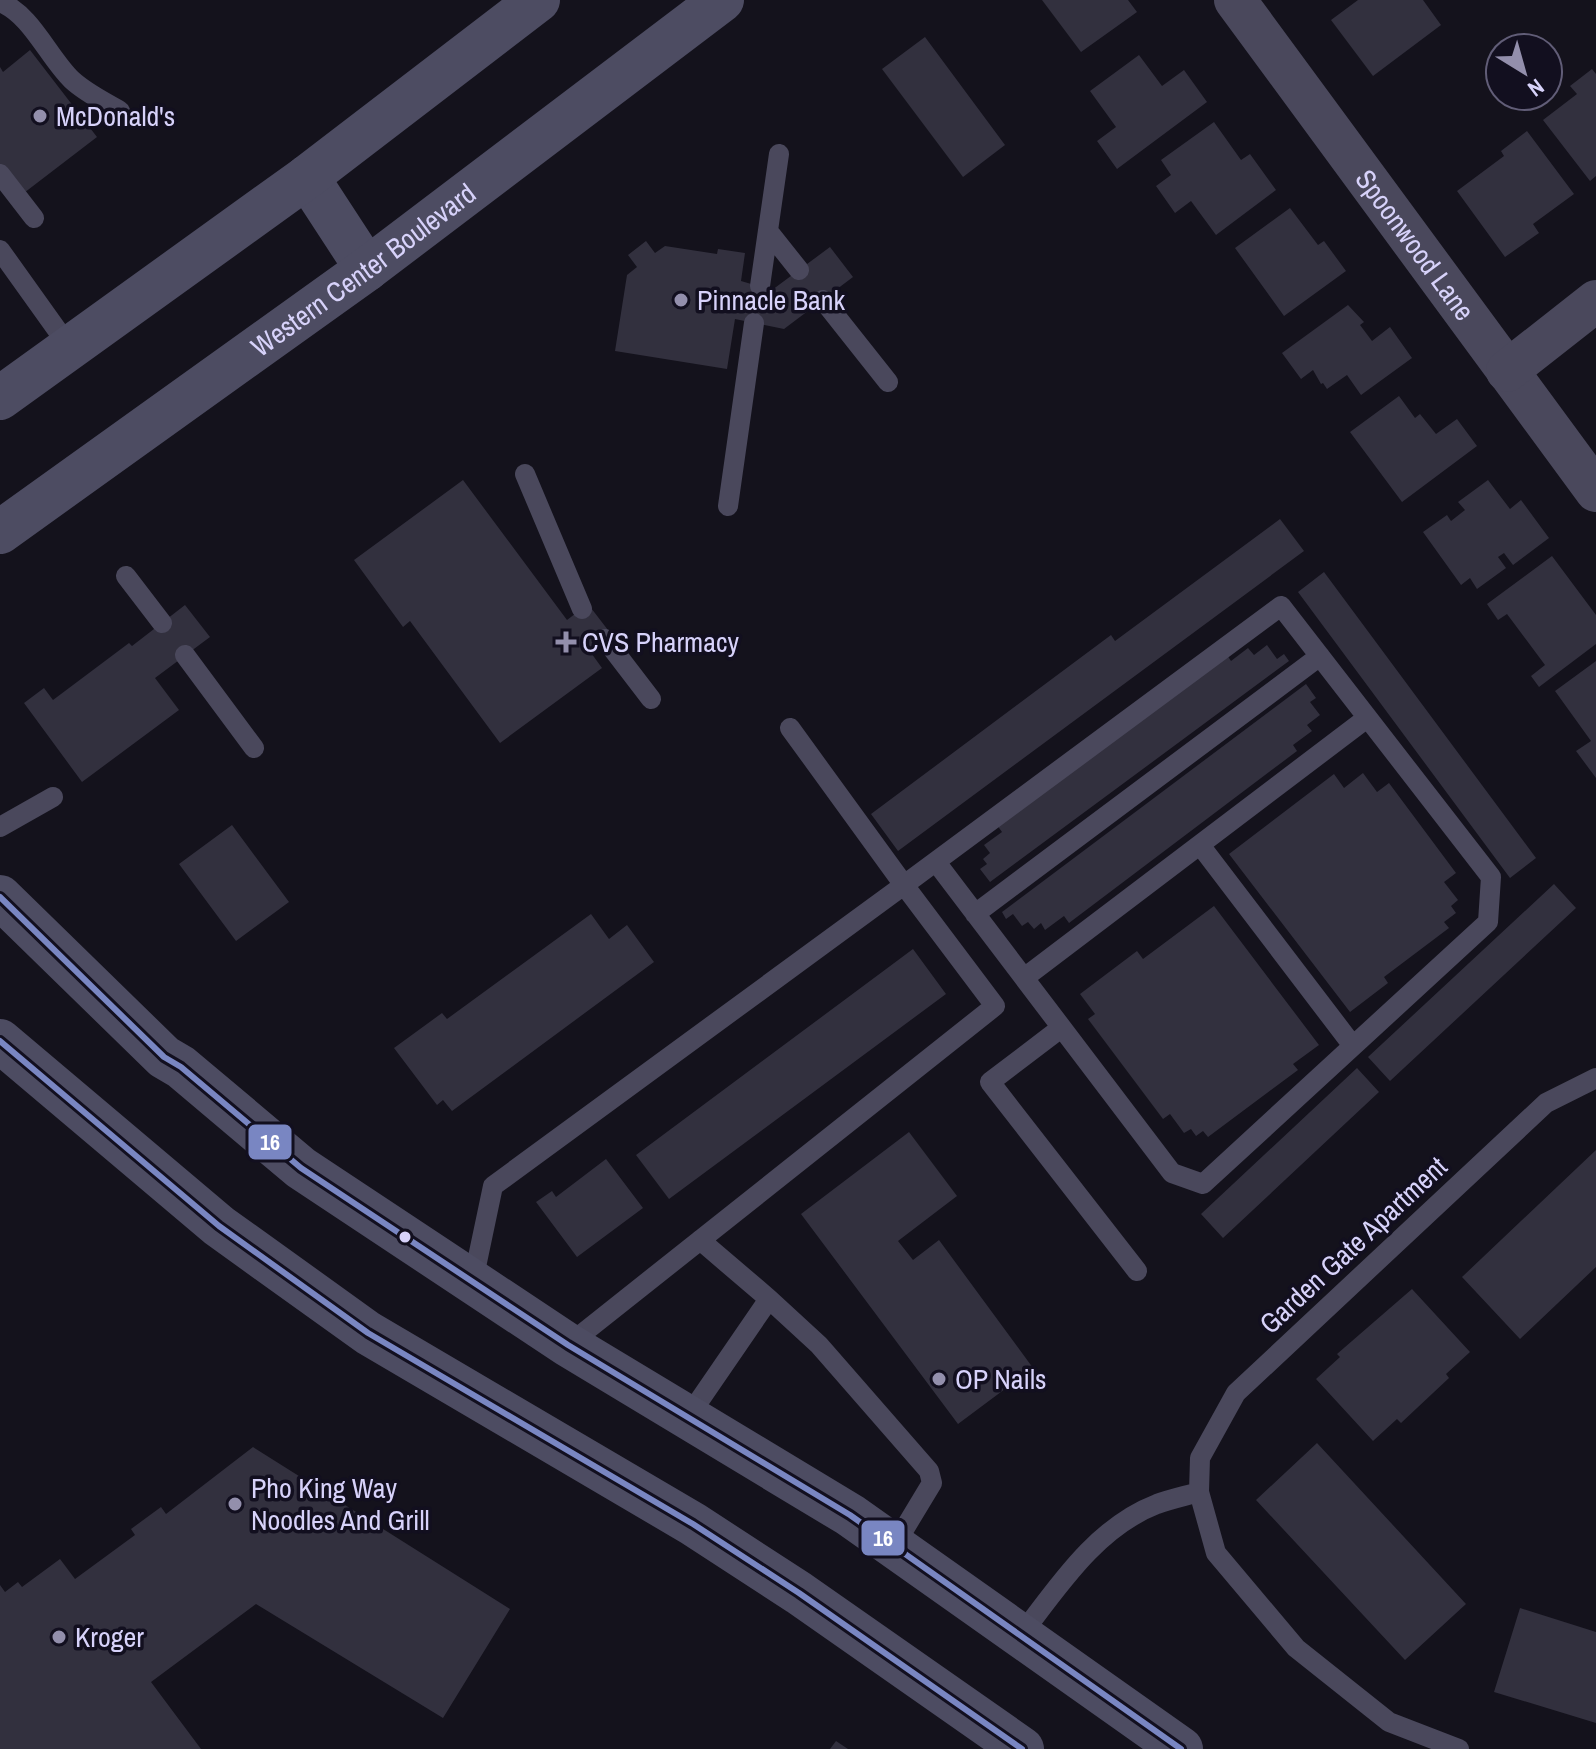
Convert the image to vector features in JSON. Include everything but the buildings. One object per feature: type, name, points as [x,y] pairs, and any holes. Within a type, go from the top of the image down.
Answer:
[{"type":"main road","points":[[0,398],[307,177],[538,0]]},
{"type":"main road","name":"Western Center Boulevard","points":[[0,532],[367,269],[722,0]]},
{"type":"main road","points":[[307,177],[367,269]]},
{"type":"main road","points":[[0,897],[164,1057],[181,1067],[301,1168],[568,1345],[850,1515],[1181,1749]]},
{"type":"main road","points":[[0,1041],[219,1226],[368,1333],[693,1524],[799,1593],[1022,1749]]},
{"type":"street","name":"Spoonwood Lane","points":[[1235,0],[1596,491]]},
{"type":"street","points":[[1507,371],[1596,301]]},
{"type":"lane","points":[[0,2],[10,6],[21,17],[73,81],[120,111]]},
{"type":"lane","points":[[760,286],[779,154]]},
{"type":"lane","points":[[0,174],[34,218]]},
{"type":"lane","points":[[768,231],[799,270]]},
{"type":"lane","points":[[0,250],[70,348]]},
{"type":"lane","points":[[823,300],[888,382]]},
{"type":"lane","points":[[728,506],[754,323]]},
{"type":"lane","points":[[525,474],[582,609]]},
{"type":"lane","points":[[126,576],[162,623]]},
{"type":"lane","points":[[473,1281],[493,1186],[1281,606],[1491,877],[1488,922],[1203,1184],[1172,1173],[936,862]]},
{"type":"lane","points":[[605,639],[651,699]]},
{"type":"lane","points":[[185,655],[254,748]]},
{"type":"lane","points":[[975,914],[1320,656]]},
{"type":"lane","points":[[1024,978],[1367,718]]},
{"type":"lane","points":[[568,1345],[995,1006],[790,728]]},
{"type":"lane","points":[[0,827],[53,797]]},
{"type":"lane","points":[[1200,845],[1353,1046]]},
{"type":"lane","points":[[1061,1028],[990,1082],[1137,1271]]},
{"type":"lane","name":"Garden Gate Apartment","points":[[1459,1749],[1389,1722],[1296,1648],[1216,1553],[1199,1492],[1200,1458],[1236,1393],[1546,1103],[1596,1078]]},
{"type":"lane","points":[[700,1240],[819,1345],[929,1471],[932,1483],[894,1546]]},
{"type":"lane","points":[[688,1417],[769,1299]]},
{"type":"lane","points":[[1021,1635],[1077,1562],[1114,1529],[1156,1504],[1199,1492]]},
{"type":"transit line","name":"16","points":[[0,897],[164,1057],[181,1067],[301,1168],[568,1345],[850,1515],[1181,1749]]},
{"type":"transit line","name":"16","points":[[0,1041],[219,1226],[368,1333],[693,1524],[799,1593],[1022,1749]]},
{"type":"place","name":"McDonald's","points":[[40,116]]},
{"type":"place","name":"Pinnacle Bank","points":[[681,300]]},
{"type":"place","name":"CVS Pharmacy","points":[[566,642]]},
{"type":"place","name":"OP Nails","points":[[939,1379]]},
{"type":"place","name":"Pho King Way Noodles And Grill","points":[[235,1504]]},
{"type":"place","name":"Kroger","points":[[59,1637]]}]
